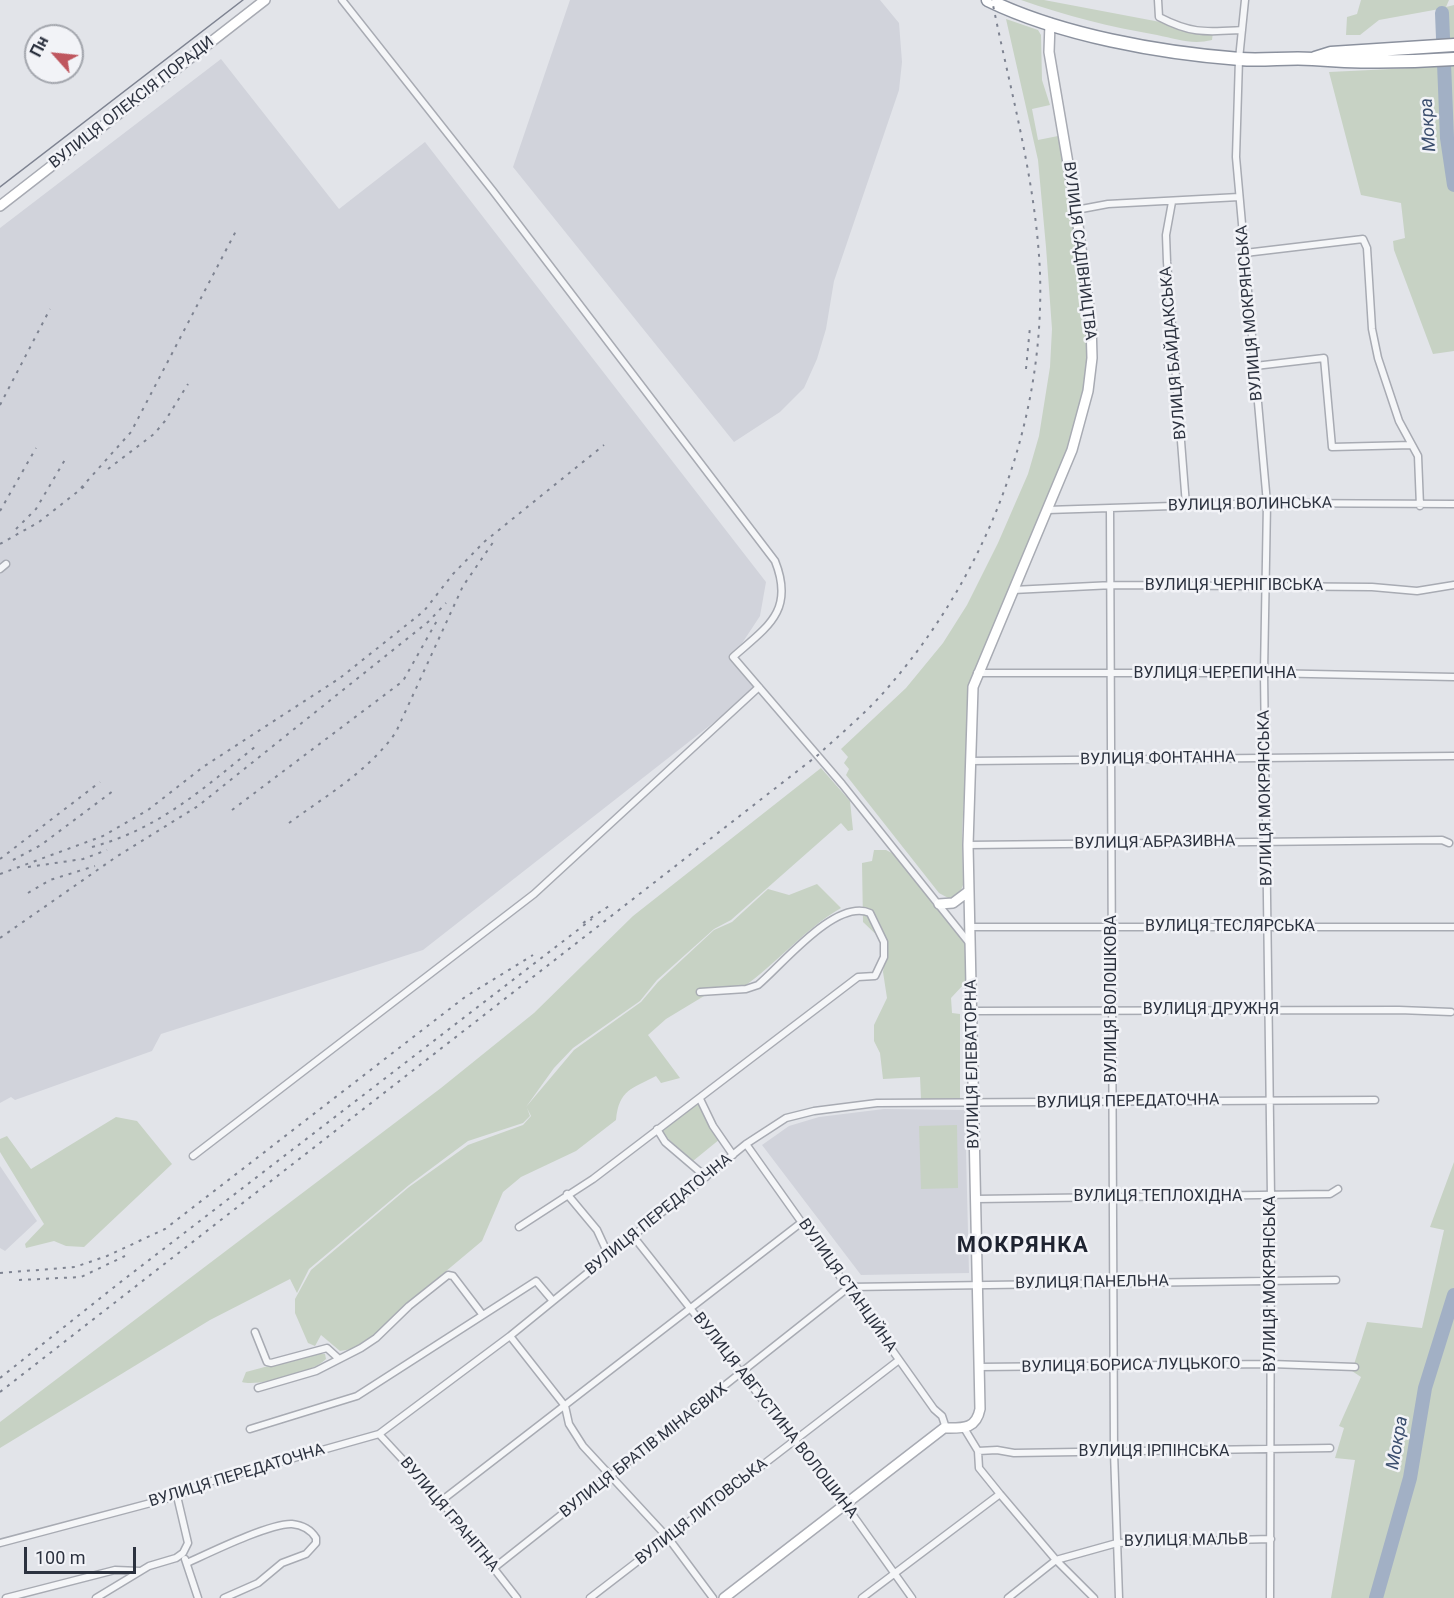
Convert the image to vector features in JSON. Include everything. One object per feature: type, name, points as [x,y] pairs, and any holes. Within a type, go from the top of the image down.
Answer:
[{"type":"highway","points":[[988,0],[1006,4],[1050,24],[1149,48],[1239,59],[1313,59],[1330,62],[1396,63],[1454,58]]},
{"type":"highway","points":[[1313,59],[1331,53],[1454,45]]},
{"type":"street","name":"ВУЛИЦЯ ОЛЕКСІЯ ПОРАДИ","points":[[0,206],[265,0]]},
{"type":"street","points":[[342,0],[494,191],[776,561],[781,575],[782,602],[775,619],[733,657],[829,767],[970,944]]},
{"type":"street","points":[[1158,0],[1159,17],[1183,29],[1197,32],[1242,30]]},
{"type":"street","name":"ВУЛИЦЯ МОКРЯНСЬКА","points":[[1245,0],[1239,59],[1236,157],[1268,503],[1264,673],[1271,1197],[1270,1598]]},
{"type":"street","name":"ВУЛИЦЯ САДІВНИЦТВА","points":[[977,673],[1047,510],[1082,419],[1092,357],[1091,322],[1076,210],[1049,52],[1050,24]]},
{"type":"street","points":[[1076,210],[1108,204],[1239,197]]},
{"type":"street","name":"ВУЛИЦЯ БАЙДАКСЬКА","points":[[1172,202],[1166,235],[1167,262],[1186,505]]},
{"type":"street","points":[[1245,253],[1363,239],[1367,249],[1372,329],[1378,358],[1399,420],[1418,456],[1420,506]]},
{"type":"street","points":[[1255,366],[1324,358],[1332,447],[1412,445]]},
{"type":"street","name":"ВУЛИЦЯ ВОЛИНСЬКА","points":[[1047,510],[1268,503],[1420,506],[1453,504]]},
{"type":"street","name":"ВУЛИЦЯ ВОЛОШКОВА","points":[[1110,508],[1113,585],[1111,1102],[1114,1197],[1114,1452],[1119,1598]]},
{"type":"street","name":"ВУЛИЦЯ ЧЕРНІГІВСЬКА","points":[[1013,590],[1113,585],[1371,587],[1417,591],[1454,585]]},
{"type":"street","name":"ВУЛИЦЯ ЧЕРЕПИЧНА","points":[[977,673],[1264,673],[1454,677]]},
{"type":"street","name":"ВУЛИЦЯ ЕЛЕВАТОРНА","points":[[964,1428],[973,1426],[978,1419],[980,1367],[968,845],[972,687],[977,673]]},
{"type":"street","points":[[193,1156],[534,894],[759,687]]},
{"type":"street","name":"ВУЛИЦЯ ФОНТАННА","points":[[970,761],[1454,756]]},
{"type":"street","name":"ВУЛИЦЯ АБРАЗИВНА","points":[[968,845],[1442,840],[1449,843]]},
{"type":"street","points":[[939,904],[953,903],[969,891]]},
{"type":"street","points":[[519,1227],[593,1179],[858,977],[876,976],[884,957],[884,942],[870,913],[861,909],[851,910],[821,927],[758,985],[746,989],[700,992]]},
{"type":"street","name":"ВУЛИЦЯ ТЕСЛЯРСЬКА","points":[[970,927],[1454,927]]},
{"type":"street","name":"ВУЛИЦЯ ДРУЖНЯ","points":[[972,1011],[1267,1009],[1451,1012]]},
{"type":"street","points":[[700,1099],[713,1126],[733,1155]]},
{"type":"street","name":"ВУЛИЦЯ ПЕРЕДАТОЧНА","points":[[0,1543],[177,1496],[205,1483],[380,1434],[553,1301],[746,1144],[786,1118],[814,1111],[877,1103],[1375,1100]]},
{"type":"street","points":[[657,1129],[665,1142],[706,1177]]},
{"type":"street","name":"ВУЛИЦЯ СТАНЦІЙНА","points":[[746,1144],[934,1409],[942,1416],[946,1428]]},
{"type":"street","name":"ВУЛИЦЯ ТЕПЛОХІДНА","points":[[976,1199],[1271,1197],[1330,1194],[1338,1189]]},
{"type":"street","points":[[567,1194],[597,1230],[609,1256]]},
{"type":"street","points":[[441,1501],[802,1222]]},
{"type":"street","name":"ВУЛИЦЯ АВГУСТИНА ВОЛОШИНА","points":[[633,1236],[845,1504],[912,1598]]},
{"type":"street","points":[[258,1388],[316,1371],[376,1338],[409,1306],[448,1275],[453,1276],[482,1314]]},
{"type":"street","name":"ВУЛИЦЯ ПАНЕЛЬНА","points":[[849,1287],[1336,1280]]},
{"type":"street","points":[[250,1429],[357,1396],[536,1281],[553,1301]]},
{"type":"street","name":"ВУЛИЦЯ БРАТІВ МІНАЄВИХ","points":[[494,1568],[742,1374],[849,1287]]},
{"type":"street","points":[[255,1332],[267,1362],[271,1363],[327,1348],[338,1358]]},
{"type":"street","points":[[510,1335],[565,1406],[569,1424],[575,1435],[669,1539],[713,1598]]},
{"type":"street","name":"ВУЛИЦЯ ЛИТОВСЬКА","points":[[590,1598],[899,1360]]},
{"type":"street","name":"ВУЛИЦЯ БОРИСА ЛУЦЬКОГО","points":[[980,1367],[1271,1364],[1355,1367]]},
{"type":"street","points":[[724,1598],[946,1428],[964,1428],[978,1451],[979,1468],[1056,1560],[1094,1598]]},
{"type":"street","name":"ВУЛИЦЯ ГРАНІТНА","points":[[380,1434],[441,1501],[517,1598]]},
{"type":"street","name":"ВУЛИЦЯ ІРПІНСЬКА","points":[[978,1451],[1272,1451],[1330,1448]]},
{"type":"street","points":[[862,1598],[999,1494]]},
{"type":"street","points":[[96,1598],[141,1571],[176,1558],[183,1553],[188,1543],[177,1496]]},
{"type":"street","points":[[187,1563],[276,1526],[301,1526],[316,1538],[316,1543],[306,1554],[282,1563],[258,1583],[224,1598]]},
{"type":"street","name":"ВУЛИЦЯ МАЛЬВ","points":[[1008,1598],[1056,1560],[1118,1543],[1271,1539]]},
{"type":"street","points":[[183,1553],[198,1598]]},
{"type":"street","points":[[6,1598],[115,1570],[141,1571]]},
{"type":"shaded area","points":[[570,0],[880,0],[899,23],[902,62],[899,90],[834,281],[826,329],[817,359],[804,388],[780,412],[734,442],[513,167]]},
{"type":"shaded area","points":[[221,59],[339,209],[425,142],[766,582],[760,616],[733,657],[759,687],[423,950],[161,1034],[152,1051],[15,1100],[11,1097],[0,1103],[0,228]]},
{"type":"shaded area","points":[[884,1109],[965,1110],[969,1273],[861,1275],[762,1145],[789,1126],[819,1117]]},
{"type":"shaded area","points":[[0,1166],[37,1221],[5,1251],[0,1248]]},
{"type":"green space","points":[[1021,0],[1044,0],[1213,32],[1212,40],[1184,41],[1072,16]]},
{"type":"green space","points":[[1361,0],[1449,0],[1446,7],[1454,5],[1454,39],[1446,39],[1445,8],[1379,20],[1360,35],[1346,35],[1347,17],[1357,14]]},
{"type":"green space","points":[[1006,19],[1038,30],[1041,35],[1042,80],[1050,105],[1032,109],[1038,140],[1058,136],[1061,143],[1088,334],[1084,391],[1065,456],[971,681],[962,831],[963,885],[960,893],[950,899],[939,893],[846,775],[849,769],[844,763],[848,757],[841,749],[906,688],[943,643],[967,605],[998,543],[1028,474],[1039,436],[1050,367],[1052,329],[1046,247],[1038,160]]},
{"type":"green space","points":[[1454,66],[1454,351],[1433,354],[1394,250],[1393,241],[1405,238],[1401,203],[1361,195],[1329,72]]},
{"type":"green space","points":[[821,768],[850,801],[853,830],[848,831],[841,823],[731,920],[714,929],[657,980],[640,1001],[573,1048],[554,1068],[526,1107],[574,1050],[641,1002],[658,982],[714,930],[732,922],[768,889],[789,895],[817,884],[841,908],[733,994],[724,991],[709,993],[666,1019],[648,1035],[680,1078],[661,1083],[656,1076],[634,1087],[620,1102],[616,1120],[576,1151],[521,1177],[503,1192],[482,1241],[396,1313],[377,1333],[352,1349],[340,1351],[321,1335],[315,1346],[308,1343],[295,1313],[295,1299],[311,1270],[409,1187],[468,1145],[523,1125],[531,1116],[527,1108],[530,1116],[523,1123],[468,1141],[409,1185],[309,1269],[297,1293],[290,1279],[210,1320],[0,1448],[0,1422],[441,1088],[534,1013],[633,916]]},
{"type":"green space","points":[[874,850],[886,850],[896,855],[965,944],[965,983],[951,998],[952,1013],[960,1014],[960,1099],[921,1099],[920,1077],[883,1079],[880,1053],[874,1041],[874,1025],[887,998],[883,972],[887,945],[863,922],[862,863],[872,861]]},
{"type":"green space","points":[[695,1104],[699,1105],[720,1139],[693,1161],[666,1137],[662,1130]]},
{"type":"green space","points":[[116,1117],[137,1121],[172,1164],[84,1247],[66,1246],[54,1241],[26,1248],[25,1244],[44,1224],[0,1152],[0,1139],[7,1136],[31,1169]]},
{"type":"green space","points":[[957,1125],[958,1188],[921,1189],[919,1126]]},
{"type":"green space","points":[[1454,1162],[1454,1598],[1331,1598],[1355,1460],[1335,1458],[1344,1428],[1339,1426],[1361,1377],[1352,1371],[1367,1322],[1422,1328],[1444,1230],[1430,1227]]},
{"type":"green space","points":[[313,1354],[325,1354],[326,1359],[310,1369],[286,1377],[260,1382],[242,1382],[246,1372]]},
{"type":"waterway","name":"Мокра","points":[[1442,13],[1447,138],[1454,185]]},
{"type":"waterway","name":"Мокра","points":[[1376,1598],[1410,1478],[1425,1388],[1454,1295]]},
{"type":"tram line","points":[[0,187],[243,0]]},
{"type":"railway","points":[[0,1392],[818,755],[884,692],[920,648],[952,600],[979,550],[1002,497],[1019,443],[1032,387],[1039,330],[1038,238],[1028,169],[992,0]]},
{"type":"railway","points":[[81,488],[131,432],[237,229]]},
{"type":"railway","points":[[0,405],[50,309]]},
{"type":"railway","points":[[1026,369],[1030,327]]},
{"type":"railway","points":[[108,469],[154,434],[188,384]]},
{"type":"railway","points":[[0,874],[103,836],[148,810],[203,767],[340,678],[424,611],[453,574],[484,542],[604,445]]},
{"type":"railway","points":[[0,511],[36,448]]},
{"type":"railway","points":[[16,529],[36,509],[66,458]]},
{"type":"railway","points":[[0,544],[39,522],[86,485]]},
{"type":"railway","points":[[289,823],[360,771],[396,732],[463,586],[494,541]]},
{"type":"railway","points":[[0,938],[116,857],[198,806],[428,622],[446,603]]},
{"type":"railway","points":[[232,810],[403,681],[439,617]]},
{"type":"railway","points":[[92,847],[139,830],[180,806],[256,746]]},
{"type":"railway","points":[[0,859],[100,782]]},
{"type":"railway","points":[[13,860],[41,845],[113,791]]},
{"type":"railway","points":[[28,867],[83,859],[107,850]]},
{"type":"railway","points":[[28,893],[50,880],[95,866]]},
{"type":"railway","points":[[583,923],[609,906]]},
{"type":"railway","points":[[0,1378],[118,1284],[592,919]]},
{"type":"railway","points":[[0,1273],[75,1267],[107,1256],[165,1229],[465,997],[533,955]]},
{"type":"railway","points":[[19,1280],[81,1277],[125,1256]]},
{"type":"district","name":"МОКРЯНКА","points":[[1023,1246]]}]
